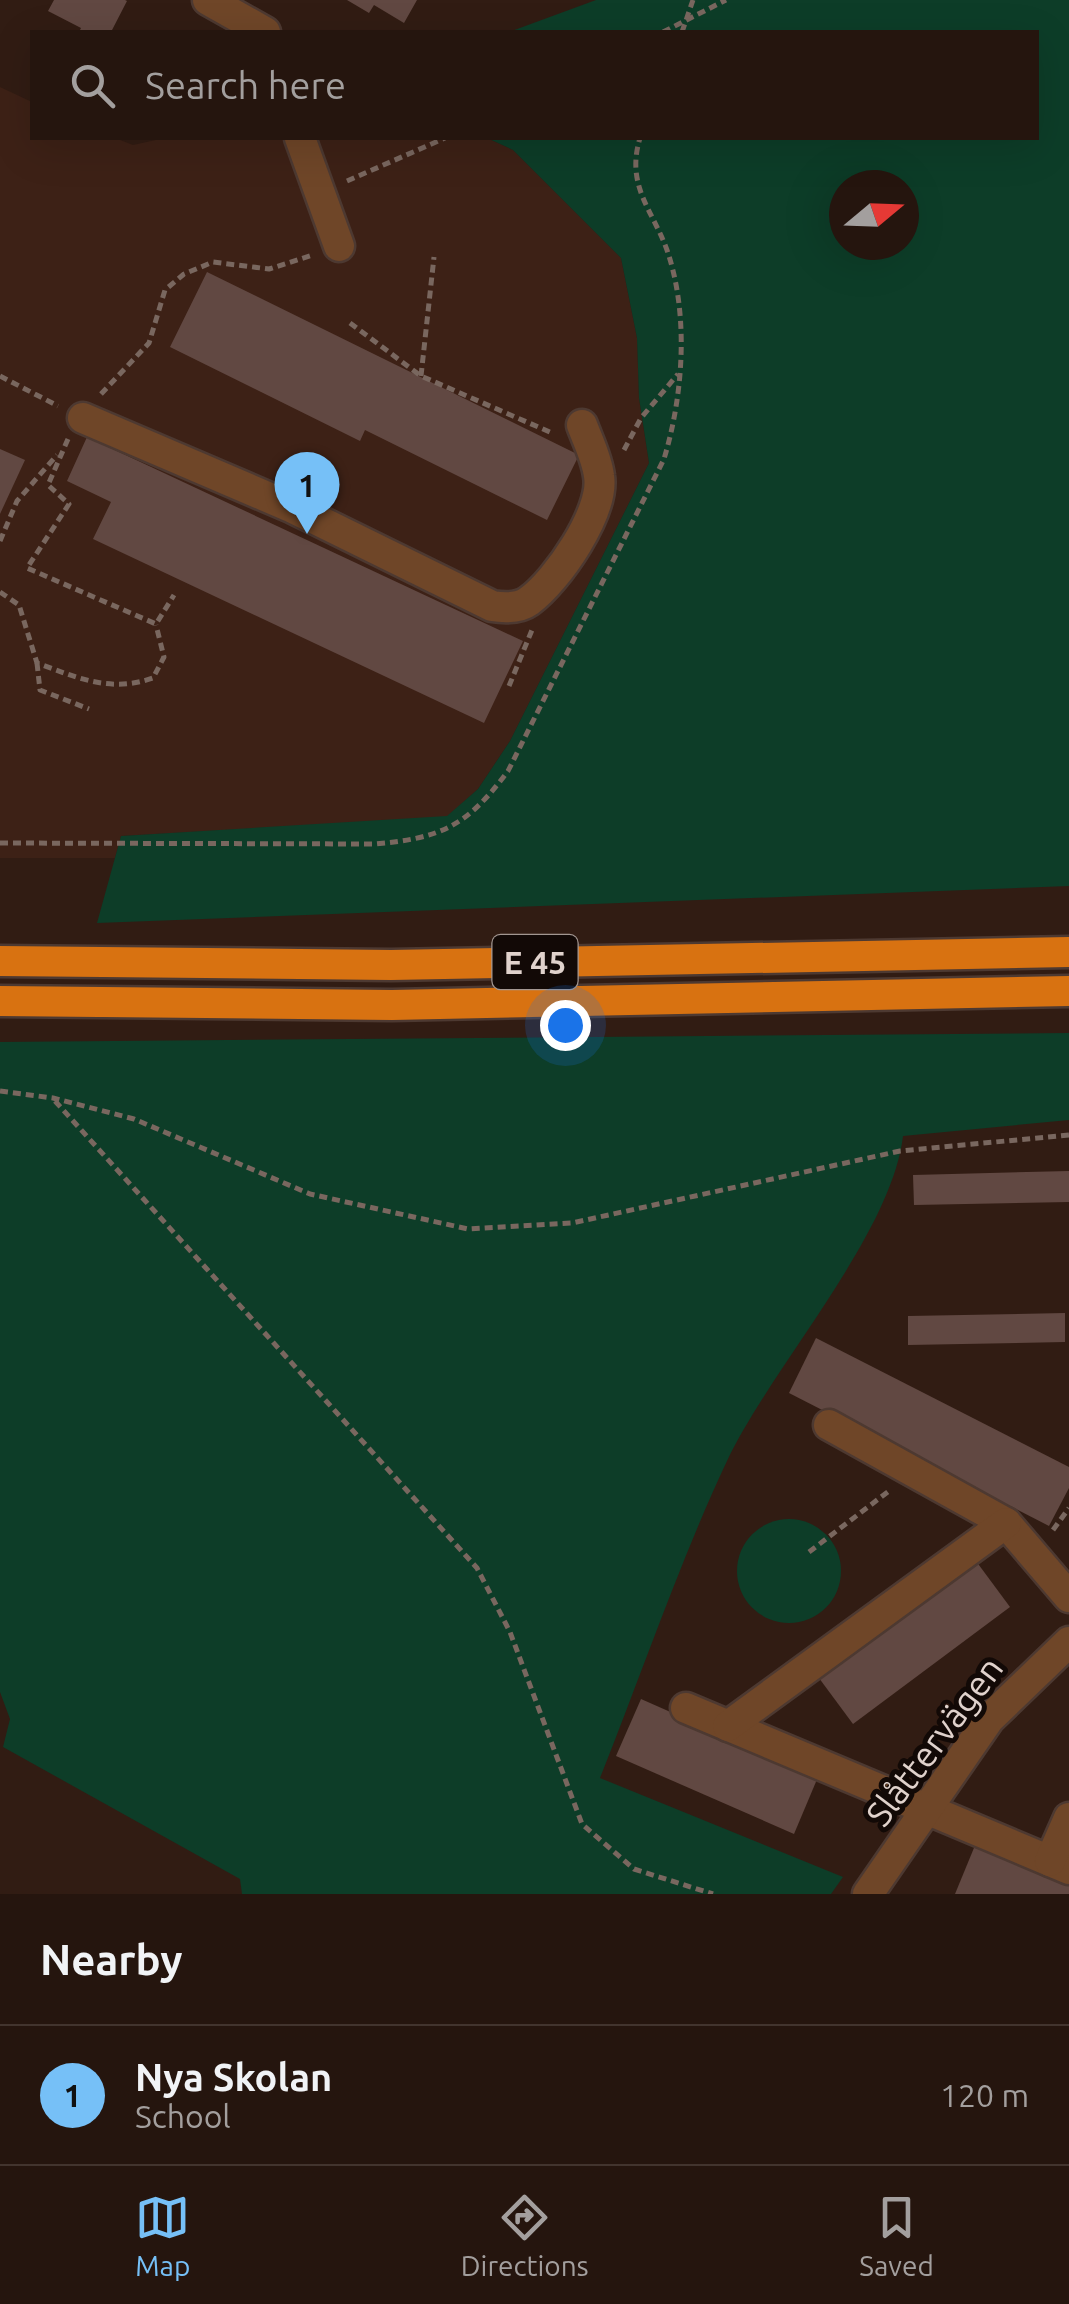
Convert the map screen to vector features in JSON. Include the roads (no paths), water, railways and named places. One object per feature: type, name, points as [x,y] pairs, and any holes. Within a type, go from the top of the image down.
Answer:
[{"type":"highway","name":"E 45","points":[[0,961],[391,965],[1069,952]]},
{"type":"highway","name":"E 45","points":[[0,1001],[392,1005],[1069,992]]},
{"type":"street","points":[[208,0],[260,30]]},
{"type":"street","points":[[301,140],[339,246]]},
{"type":"street","points":[[83,418],[293,508],[492,606],[510,608],[528,603],[566,561],[597,504],[600,477],[582,425]]},
{"type":"street","points":[[829,1425],[1006,1523],[1069,1596]]},
{"type":"street","points":[[728,1726],[1006,1523]]},
{"type":"street","name":"Slåttervägen","points":[[868,1894],[989,1719],[1069,1642]]},
{"type":"street","points":[[686,1708],[1059,1865],[1069,1818]]},
{"type":"place","name":"Nya Skolan","points":[[307,534]]}]
